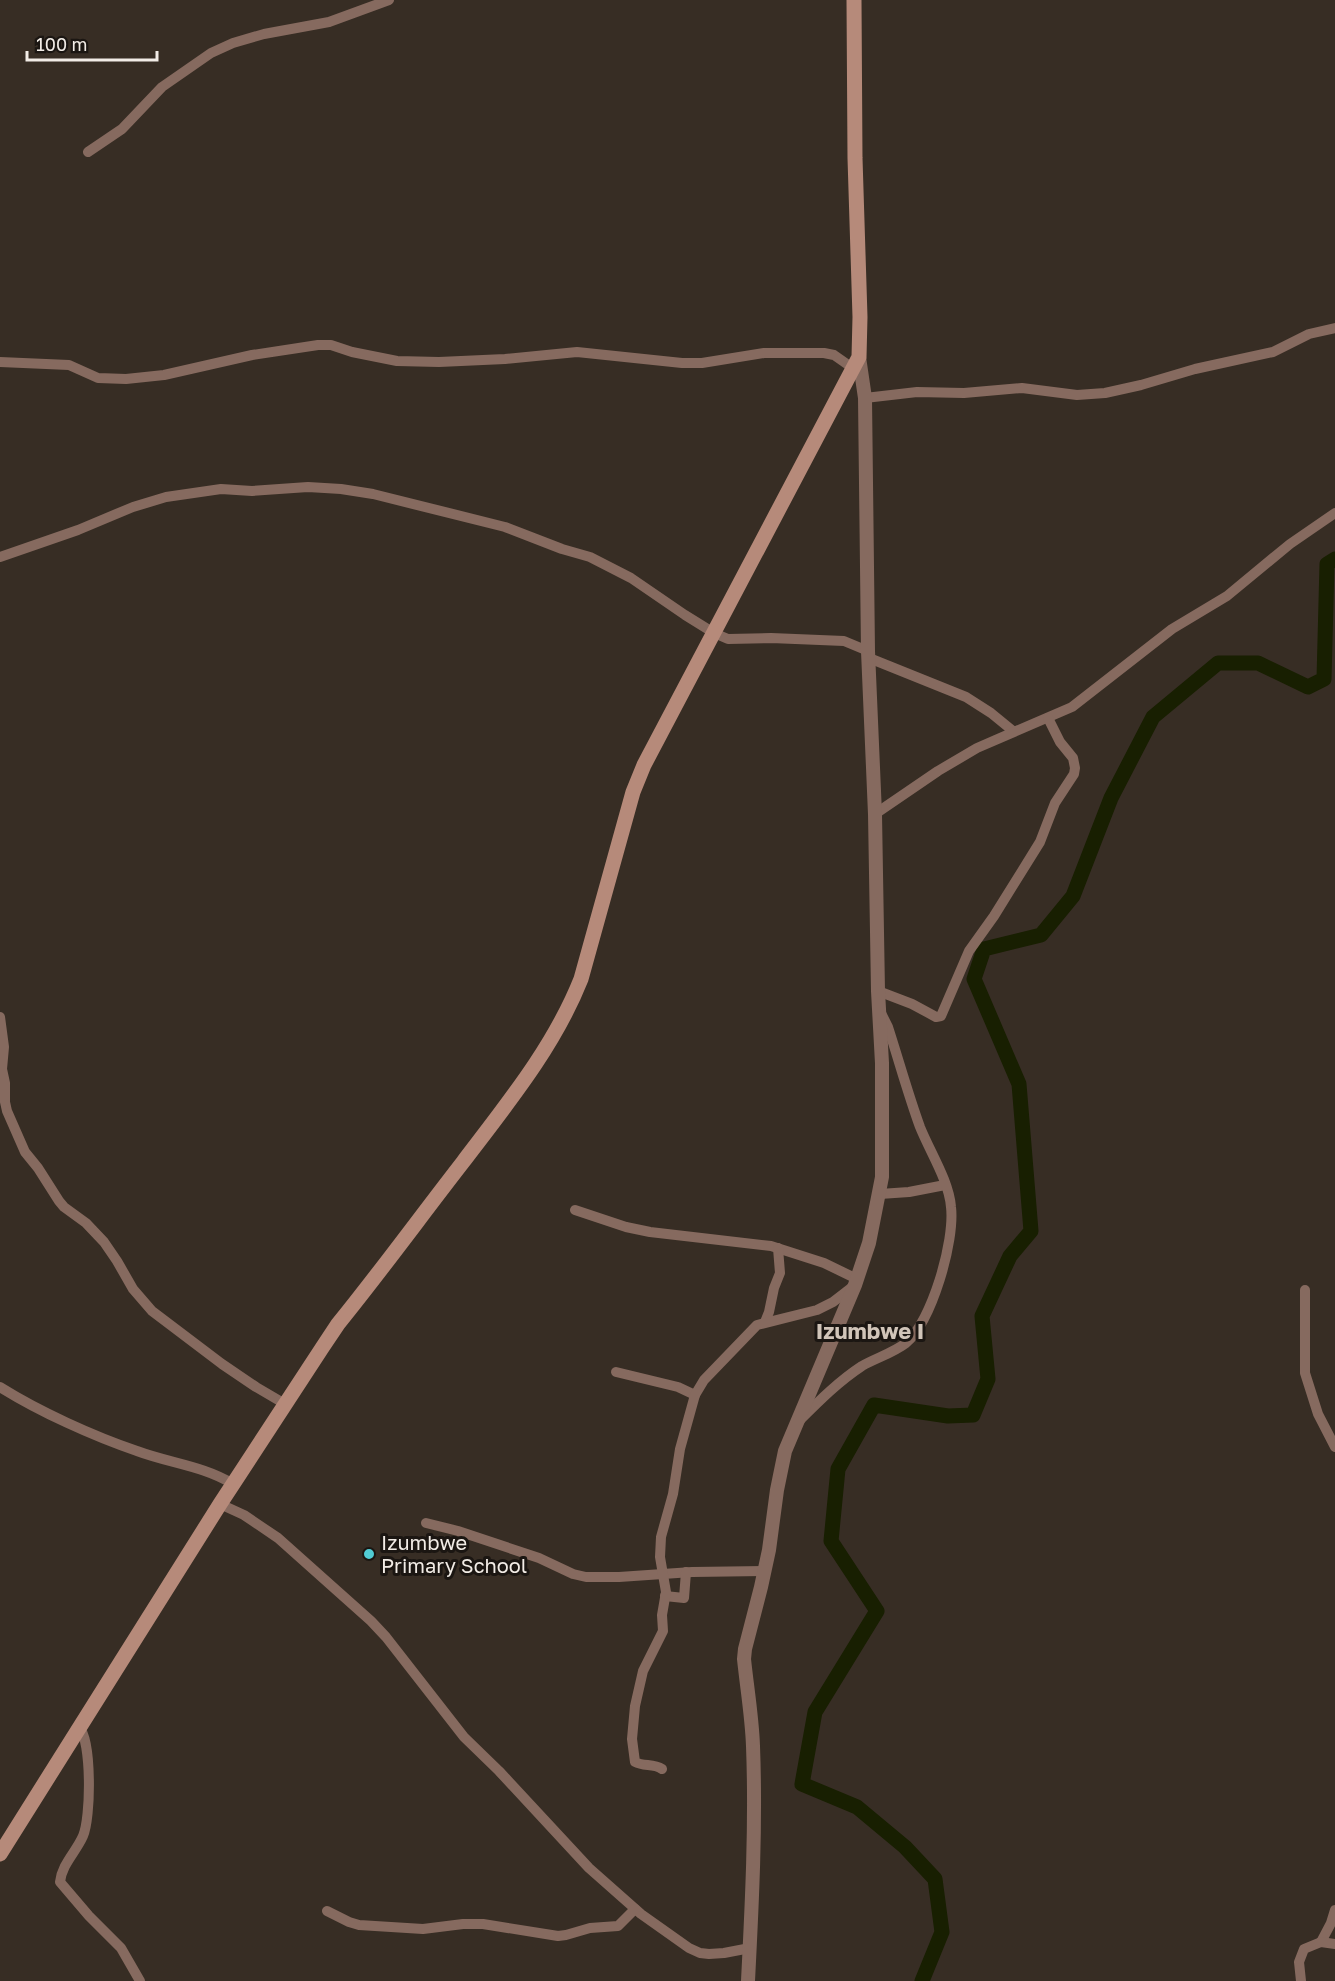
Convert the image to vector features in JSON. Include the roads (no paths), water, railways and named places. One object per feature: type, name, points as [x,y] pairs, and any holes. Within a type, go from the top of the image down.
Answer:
[{"type":"main road","points":[[0,1854],[220,1504],[338,1324],[513,1096],[564,1017],[581,979],[633,792],[651,750],[857,363],[860,317],[855,158],[855,0]]},
{"type":"street","points":[[88,152],[122,129],[162,87],[212,53],[233,43],[264,34],[329,22],[389,0]]},
{"type":"street","points":[[865,398],[917,392],[964,393],[1022,388],[1077,395],[1105,393],[1195,369],[1274,352],[1309,334],[1335,328]]},
{"type":"street","points":[[0,362],[69,365],[98,378],[126,379],[164,375],[270,352],[326,345],[387,359],[439,362],[577,352],[682,363],[702,363],[764,353],[824,353],[857,363],[865,398],[869,654],[884,1143],[882,1177],[868,1243],[856,1282],[785,1451],[764,1572],[744,1659],[753,1755],[753,1890],[748,1981]]},
{"type":"street","points":[[0,557],[166,497],[221,489],[252,491],[308,487],[373,494],[505,527],[590,557],[631,578],[714,633],[733,640],[771,638],[844,641],[966,697],[1013,731]]},
{"type":"street","points":[[874,814],[977,748],[1048,718],[1089,695],[1172,629],[1227,596],[1290,544],[1335,513]]},
{"type":"street","points":[[878,991],[912,1004],[936,1017],[941,1016],[969,951],[994,916],[1040,842],[1055,803],[1074,774],[1073,758],[1060,742],[1048,718]]},
{"type":"street","points":[[795,1424],[856,1370],[907,1342],[921,1323],[941,1276],[949,1242],[952,1209],[945,1185],[920,1125],[888,1027],[880,1011]]},
{"type":"street","points":[[0,1017],[4,1047],[2,1069],[7,1111],[25,1152],[38,1168],[58,1201],[86,1223],[104,1242],[133,1289],[152,1311],[256,1388],[285,1404]]},
{"type":"street","points":[[879,1194],[929,1189],[945,1185]]},
{"type":"street","points":[[575,1210],[644,1231],[764,1244],[824,1263],[856,1282]]},
{"type":"street","points":[[765,1322],[780,1273],[778,1248]]},
{"type":"street","points":[[662,1769],[635,1762],[632,1739],[634,1706],[650,1655],[662,1634],[665,1596],[660,1557],[663,1529],[673,1494],[680,1449],[695,1395],[704,1380],[750,1330],[765,1322],[817,1310],[833,1302],[856,1282]]},
{"type":"street","points":[[1305,1290],[1305,1372],[1322,1424],[1335,1447]]},
{"type":"street","points":[[616,1372],[678,1387],[695,1395]]},
{"type":"street","points":[[0,1387],[22,1400],[102,1437],[150,1456],[207,1471],[233,1484]]},
{"type":"street","points":[[220,1504],[244,1515],[278,1538],[371,1621],[464,1737],[499,1771],[589,1868],[635,1909],[653,1924],[700,1953],[724,1953],[750,1948]]},
{"type":"street","points":[[426,1523],[539,1558],[579,1575],[613,1577],[686,1572],[764,1572]]},
{"type":"street","points":[[665,1596],[684,1598],[686,1572]]},
{"type":"street","points":[[79,1727],[84,1731],[87,1744],[88,1817],[84,1834],[64,1867],[60,1882],[121,1948],[140,1981]]},
{"type":"street","points":[[327,1911],[359,1925],[423,1929],[483,1924],[558,1936],[590,1928],[618,1926],[635,1909]]},
{"type":"street","points":[[1321,1941],[1335,1910]]},
{"type":"street","points":[[1300,1981],[1301,1953],[1308,1946],[1321,1941],[1335,1944]]},
{"type":"waterway","points":[[922,1981],[942,1932],[935,1879],[905,1847],[857,1807],[802,1784],[815,1712],[877,1611],[831,1541],[838,1469],[874,1405],[948,1416],[973,1415],[988,1379],[982,1316],[1010,1256],[1031,1231],[1019,1084],[974,979],[984,949],[1041,935],[1073,896],[1111,798],[1153,717],[1218,663],[1258,663],[1308,687],[1324,679],[1327,564],[1335,559]]},
{"type":"place","name":"Izumbwe Primary School","points":[[369,1554]]},
{"type":"district","name":"Izumbwe I","points":[[870,1330]]}]
